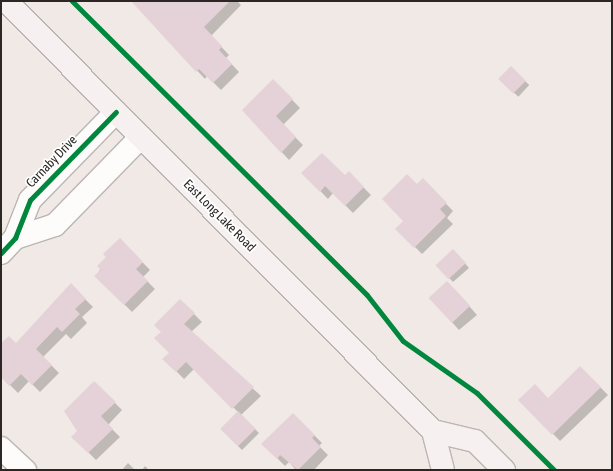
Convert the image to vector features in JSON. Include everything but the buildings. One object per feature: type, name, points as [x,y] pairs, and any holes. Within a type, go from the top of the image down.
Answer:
[{"type":"main road","name":"East Long Lake Road","points":[[6,1],[433,431]]},
{"type":"main road","points":[[443,470],[433,431],[474,441],[504,470]]},
{"type":"street","name":"Carnaby Drive","points":[[8,246],[30,200],[116,112]]},
{"type":"street","name":"Carnaby Drive","points":[[8,246],[55,225],[142,137]]},
{"type":"street","points":[[1,448],[25,470]]},
{"type":"cycle path","points":[[72,1],[367,295],[403,341],[477,393],[554,470]]},
{"type":"cycle path","points":[[1,253],[15,238],[30,200],[116,112]]}]
